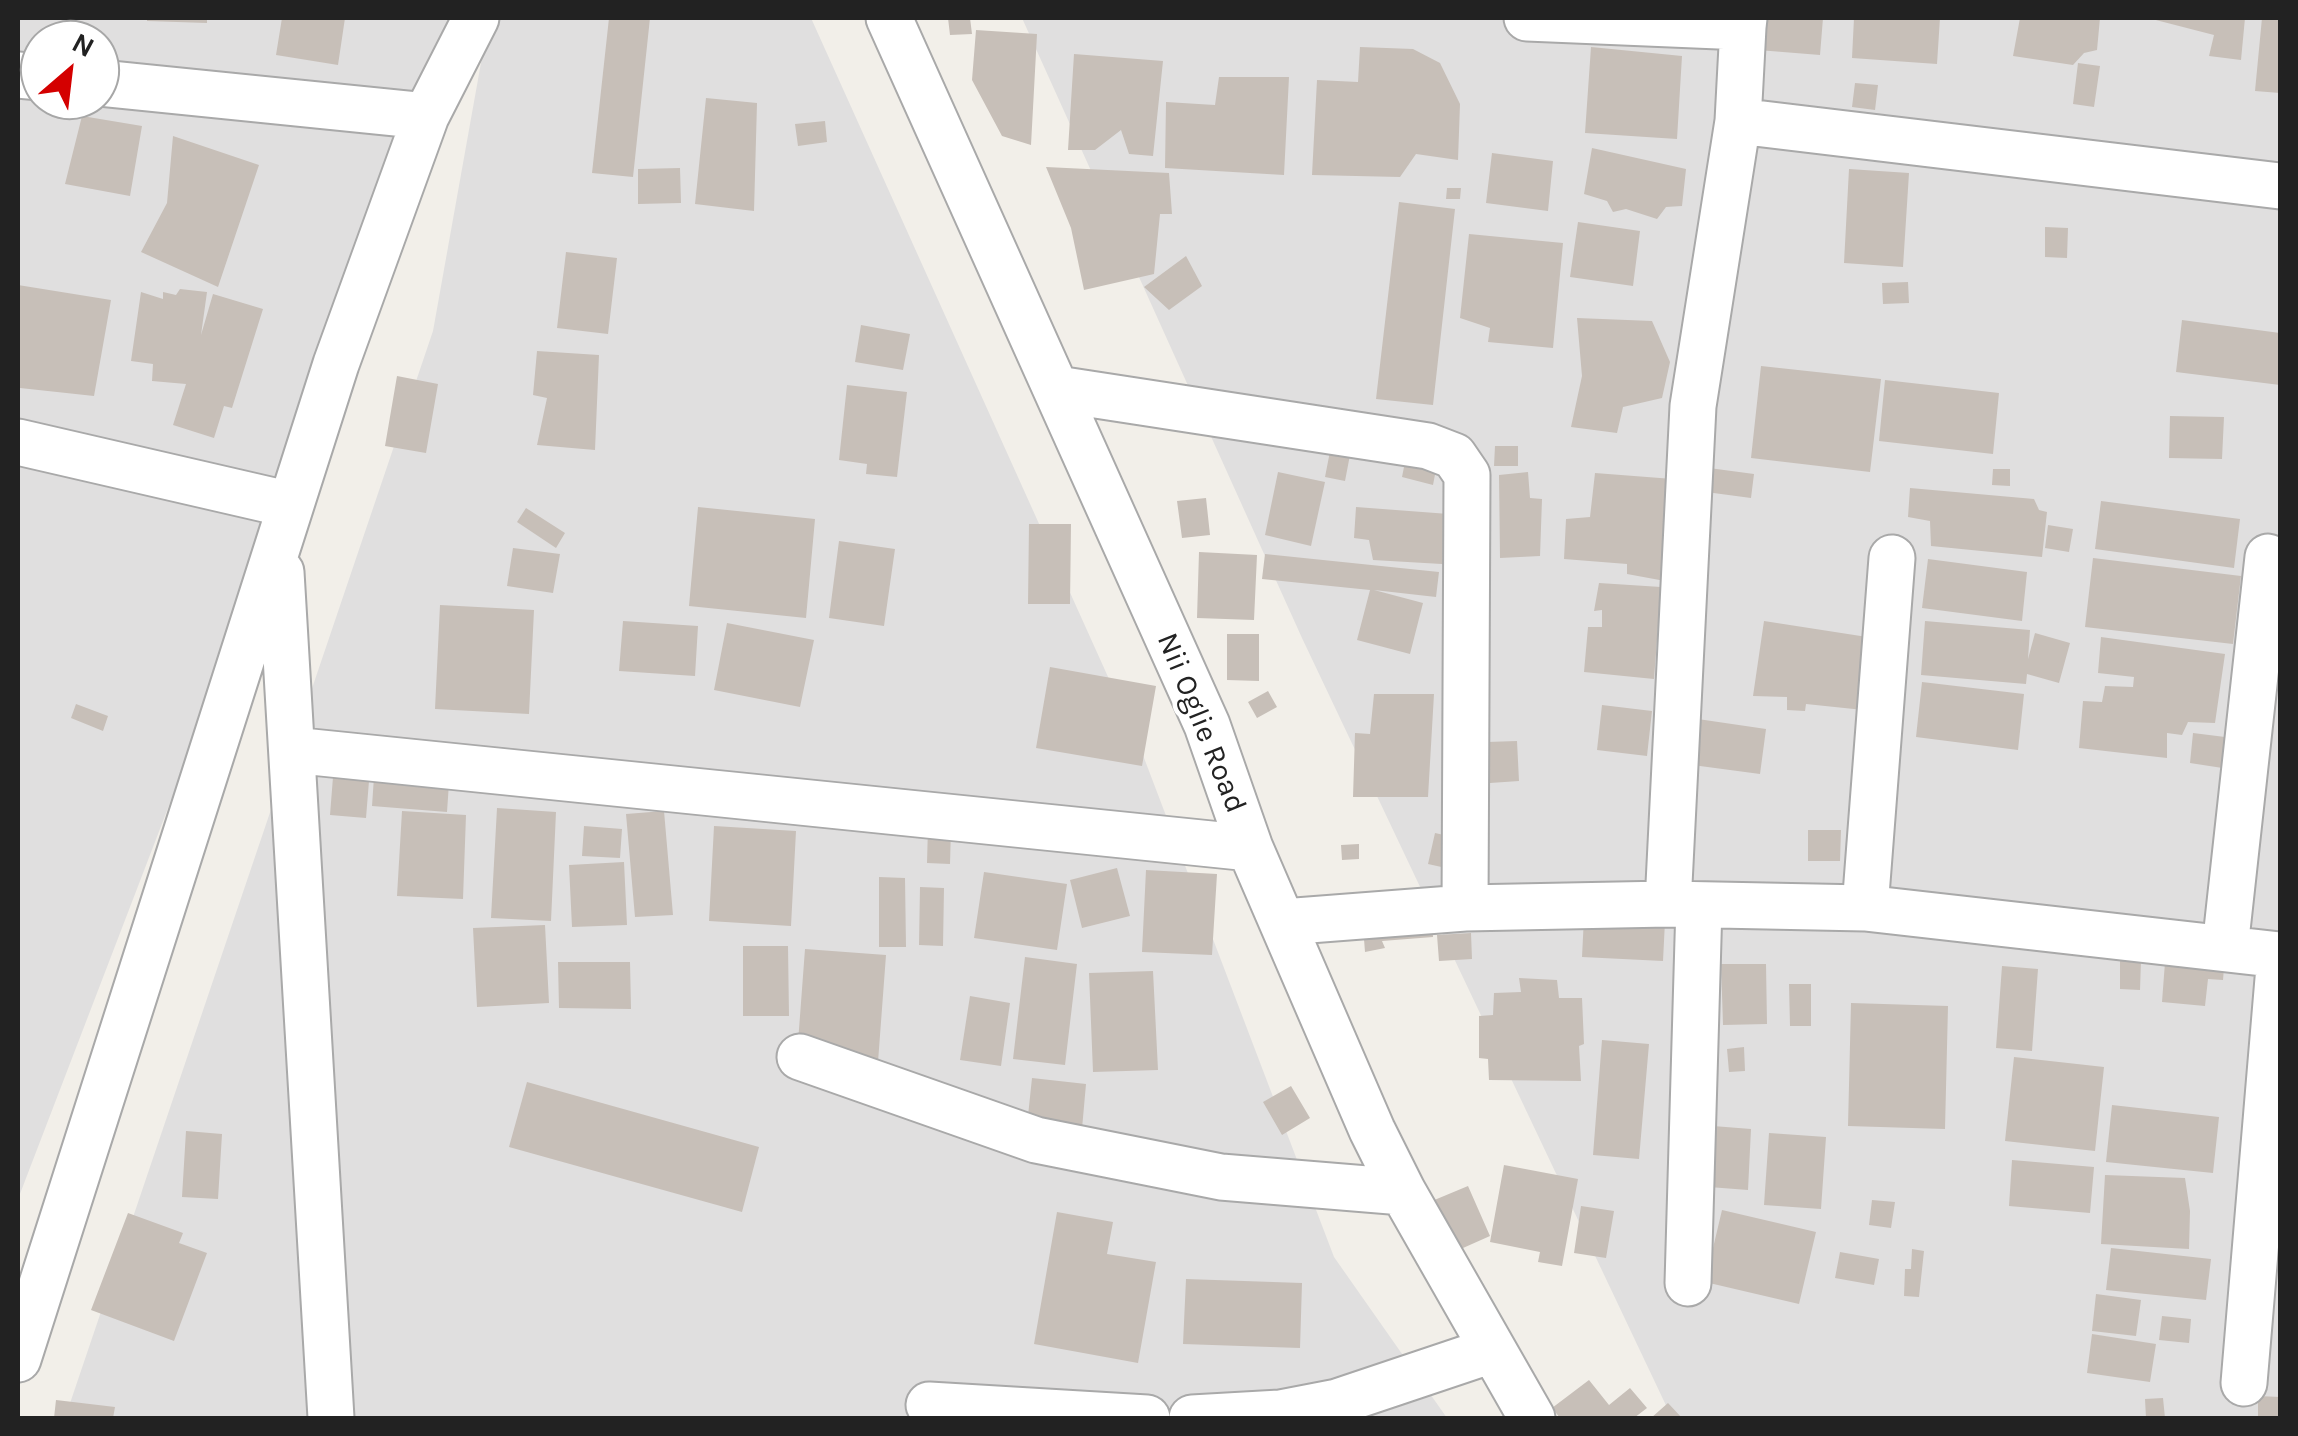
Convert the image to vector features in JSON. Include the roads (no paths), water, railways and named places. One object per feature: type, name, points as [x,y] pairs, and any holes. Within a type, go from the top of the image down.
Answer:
[{"type":"street","points":[[18,1359],[348,328],[426,116],[476,18]]},
{"type":"street","name":"Nii Oglie Road","points":[[889,18],[1207,725],[1250,848],[1372,1130],[1403,1192],[1532,1418]]},
{"type":"street","points":[[1527,18],[1744,22],[1738,121],[1693,406],[1683,904],[1688,1283]]},
{"type":"street","points":[[120,85],[426,116]]},
{"type":"street","points":[[1738,121],[2280,186]]},
{"type":"street","points":[[1058,389],[1428,446],[1454,456],[1468,476],[1465,908]]},
{"type":"street","points":[[18,442],[285,525]]},
{"type":"street","points":[[285,525],[292,750],[331,1418]]},
{"type":"street","points":[[2225,948],[2268,557]]},
{"type":"street","points":[[1865,908],[1892,558]]},
{"type":"street","points":[[292,750],[1250,848]]},
{"type":"street","points":[[1282,922],[1465,908],[1683,904],[1865,908],[2280,955],[2244,1383]]},
{"type":"street","points":[[800,1056],[1036,1140],[1221,1177],[1403,1192]]},
{"type":"street","points":[[1192,1418],[1280,1413],[1337,1402],[1492,1350]]},
{"type":"street","points":[[929,1405],[1147,1418]]}]
